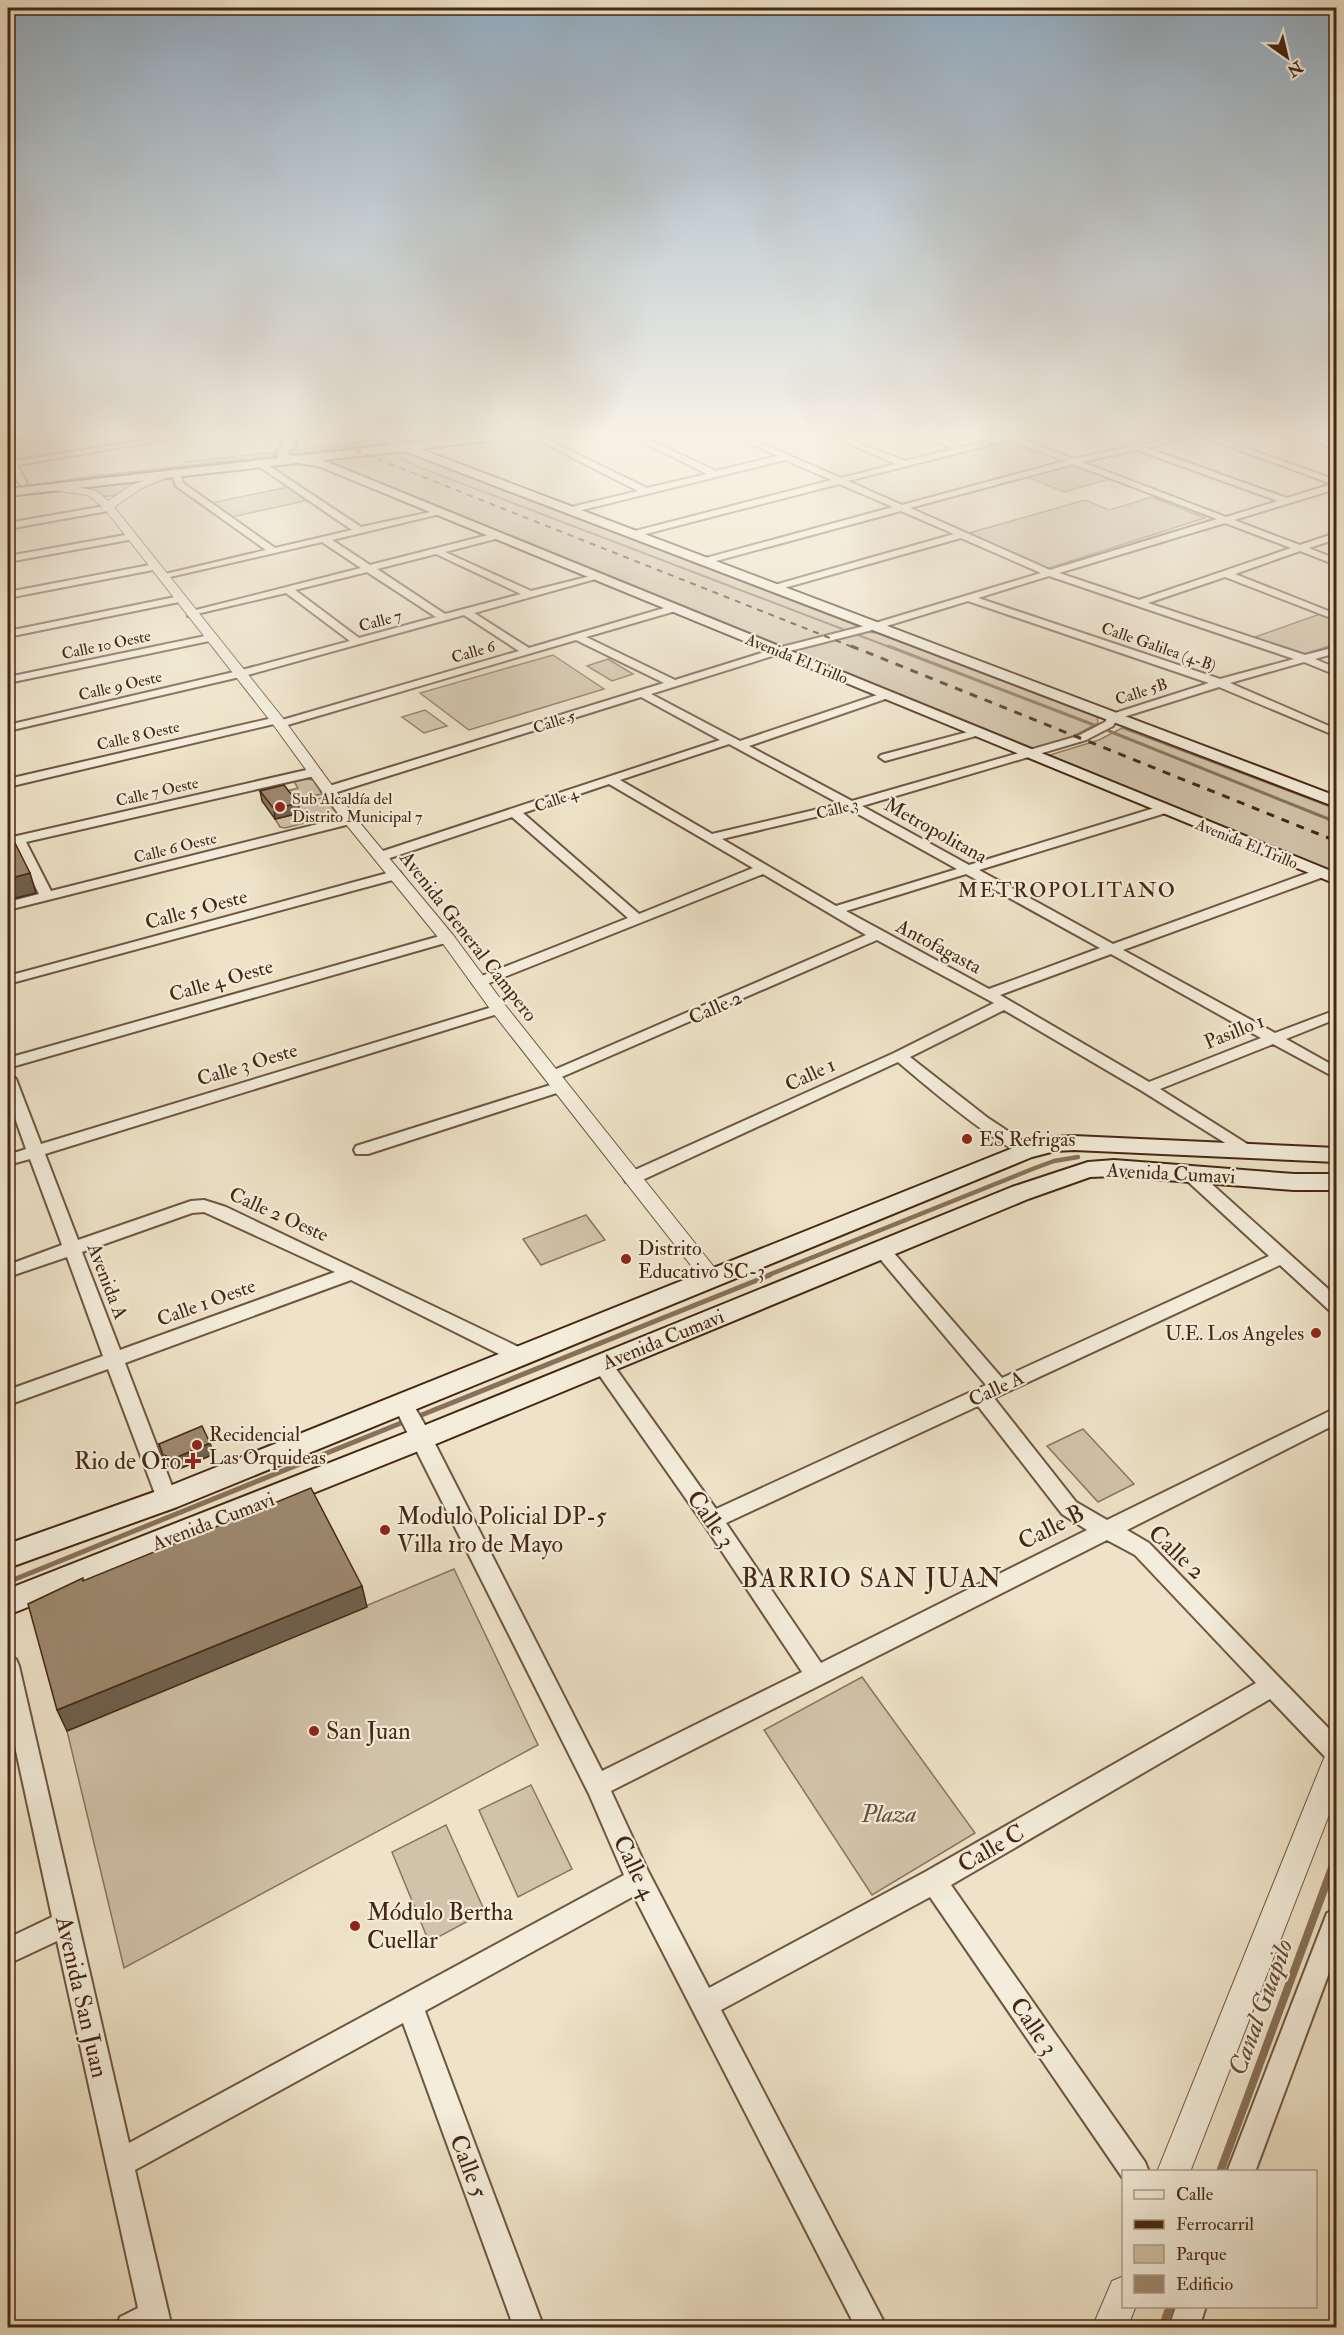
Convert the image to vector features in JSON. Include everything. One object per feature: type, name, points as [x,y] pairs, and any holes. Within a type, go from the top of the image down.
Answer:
[{"type":"main road","name":"Avenida El Trillo","points":[[521,546],[1329,876]]},
{"type":"main road","points":[[665,546],[1336,802]]},
{"type":"main road","name":"Avenida Cumavi","points":[[8,1556],[167,1498],[602,1364],[880,1249],[940,1206],[1026,1151],[1055,1144],[1102,1144],[1303,1156],[1336,1155]]},
{"type":"main road","points":[[1102,1144],[1114,1168]]},
{"type":"main road","name":"Avenida Cumavi","points":[[8,1602],[413,1421],[520,1356],[711,1277],[940,1206],[1020,1193],[1088,1170],[1114,1168],[1293,1182],[1336,1182]]},
{"type":"street","points":[[8,559],[81,546]]},
{"type":"street","name":"Avenida General Campero","points":[[138,546],[278,722],[350,820],[382,856],[447,938],[499,1009],[711,1277]]},
{"type":"street","points":[[267,546],[274,551]]},
{"type":"street","points":[[164,577],[295,546]]},
{"type":"street","points":[[335,546],[444,618]]},
{"type":"street","points":[[192,614],[456,546]]},
{"type":"street","points":[[705,561],[759,546]]},
{"type":"street","points":[[774,588],[922,546]]},
{"type":"street","points":[[986,546],[1049,573],[1305,659],[1336,672]]},
{"type":"street","name":"Calle 5","points":[[330,790],[353,785],[672,683],[778,651],[873,626],[1138,546]]},
{"type":"street","points":[[1294,546],[1336,562]]},
{"type":"street","points":[[1139,603],[1305,546]]},
{"type":"street","points":[[436,551],[530,594]]},
{"type":"street","points":[[8,595],[155,567]]},
{"type":"street","points":[[1227,574],[1336,617]]},
{"type":"street","name":"Calle 7","points":[[240,674],[596,576]]},
{"type":"street","points":[[287,589],[358,642]]},
{"type":"street","name":"Calle Galilea (4-B)","points":[[968,598],[1220,683],[1336,733]]},
{"type":"street","points":[[8,634],[180,599]]},
{"type":"street","name":"Calle 6","points":[[278,722],[675,608]]},
{"type":"street","points":[[466,612],[528,652]]},
{"type":"street","points":[[577,637],[672,683]]},
{"type":"street","name":"Calle 10 Oeste","points":[[8,680],[210,638]]},
{"type":"street","name":"Calle 5B","points":[[1031,754],[1082,738],[1109,724],[1113,717],[1336,650]]},
{"type":"street","name":"Calle 9 Oeste","points":[[8,728],[240,674]]},
{"type":"street","name":"Metropolitana","points":[[641,693],[851,805],[1112,950],[1275,1037],[1336,1073]]},
{"type":"street","name":"Calle 4","points":[[382,856],[612,780],[887,695]]},
{"type":"street","name":"Calle 8 Oeste","points":[[8,783],[278,722]]},
{"type":"street","points":[[885,757],[979,732]]},
{"type":"street","name":"Calle 3","points":[[711,838],[851,805],[1031,754]]},
{"type":"street","name":"Calle 7 Oeste","points":[[13,840],[315,772]]},
{"type":"street","name":"Antofagasta","points":[[612,780],[877,935],[988,994],[1148,1088],[1246,1151]]},
{"type":"street","points":[[836,910],[1165,809]]},
{"type":"street","points":[[514,813],[637,919]]},
{"type":"street","name":"Calle 6 Oeste","points":[[8,906],[350,820]]},
{"type":"street","points":[[13,840],[47,896]]},
{"type":"street","points":[[479,982],[763,869]]},
{"type":"street","name":"Calle 5 Oeste","points":[[8,980],[396,875]]},
{"type":"street","points":[[988,994],[1329,876]]},
{"type":"street","name":"Calle 2","points":[[362,1150],[556,1082],[877,935]]},
{"type":"street","name":"Calle 4 Oeste","points":[[8,1063],[447,938]]},
{"type":"street","name":"Calle 1","points":[[632,1179],[900,1056],[1004,1004]]},
{"type":"street","name":"Calle 3 Oeste","points":[[8,1160],[499,1009]]},
{"type":"street","name":"Pasillo 1","points":[[1148,1088],[1336,1014]]},
{"type":"street","points":[[900,1056],[982,1122],[1026,1151]]},
{"type":"street","name":"Avenida A","points":[[8,1080],[167,1498]]},
{"type":"street","points":[[1189,1173],[1336,1306]]},
{"type":"street","name":"Calle 2 Oeste","points":[[8,1271],[191,1207],[204,1206],[220,1211],[352,1273],[520,1356]]},
{"type":"street","name":"Calle 2","points":[[880,1249],[990,1390],[1069,1508],[1142,1549],[1336,1752]]},
{"type":"street","name":"Calle A","points":[[712,1520],[1282,1257]]},
{"type":"street","name":"Calle 1 Oeste","points":[[8,1398],[352,1273]]},
{"type":"street","name":"Calle 3","points":[[602,1364],[712,1520],[817,1676]]},
{"type":"street","name":"Calle B","points":[[597,1786],[1336,1415]]},
{"type":"street","name":"Calle 4","points":[[413,1421],[597,1786],[639,1880],[872,2328]]},
{"type":"street","name":"Avenida San Juan","points":[[8,1666],[120,2163],[147,2323]]},
{"type":"street","name":"Calle C","points":[[705,2004],[934,1881],[1272,1686]]},
{"type":"street","points":[[1174,2170],[1336,1763]]},
{"type":"street","points":[[120,2163],[639,1880]]},
{"type":"street","name":"Calle 3","points":[[934,1881],[1134,2170]]},
{"type":"street","points":[[1242,2170],[1336,1922]]},
{"type":"street","points":[[8,1951],[66,1924]]},
{"type":"street","name":"Calle 5","points":[[409,2004],[529,2328]]},
{"type":"street","points":[[1109,2328],[1122,2298]]},
{"type":"street","points":[[1184,2328],[1191,2308]]},
{"type":"green space","points":[[536,546],[652,546],[861,627],[782,647]]},
{"type":"green space","points":[[993,546],[1118,546],[1046,569]]},
{"type":"green space","points":[[1320,614],[1336,621],[1336,644],[1301,655],[1255,637]]},
{"type":"green space","points":[[865,632],[878,633],[1097,716],[1098,723],[1070,738],[1028,751],[788,652]]},
{"type":"green space","points":[[553,655],[604,689],[469,730],[420,693]]},
{"type":"green space","points":[[608,659],[633,674],[612,681],[587,666]]},
{"type":"green space","points":[[425,710],[447,726],[424,733],[402,717]]},
{"type":"green space","points":[[1122,728],[1336,809],[1336,876],[1043,757],[1099,740]]},
{"type":"green space","points":[[293,780],[313,780],[322,794],[291,801],[284,792],[298,788]]},
{"type":"green space","points":[[325,797],[336,813],[332,816],[285,828],[280,827],[275,819],[299,813],[297,804]]},
{"type":"green space","points":[[586,1215],[605,1240],[541,1265],[523,1239]]},
{"type":"green space","points":[[1083,1429],[1134,1484],[1098,1502],[1047,1446]]},
{"type":"green space","name":"San Juan","points":[[454,1569],[538,1745],[124,1968],[67,1731]]},
{"type":"green space","name":"Plaza","points":[[862,1677],[975,1833],[872,1895],[764,1730]]},
{"type":"green space","points":[[531,1785],[572,1869],[518,1897],[479,1810]]},
{"type":"green space","points":[[446,1825],[485,1912],[429,1942],[392,1852]]},
{"type":"building","points":[[284,785],[298,803],[274,809],[260,791]]},
{"type":"building","points":[[8,829],[30,873],[8,879]]},
{"type":"building","points":[[202,1426],[210,1443],[175,1458],[163,1455],[159,1444]]},
{"type":"building","points":[[311,1488],[362,1586],[57,1710],[28,1604],[83,1578],[83,1581]]},
{"type":"waterway","points":[[625,546],[892,648]]},
{"type":"waterway","points":[[888,646],[1094,725]]},
{"type":"waterway","points":[[1109,731],[1336,822]]},
{"type":"waterway","points":[[766,1276],[1035,1168],[1054,1161],[1078,1157]]},
{"type":"waterway","points":[[414,1418],[770,1275]]},
{"type":"waterway","points":[[8,1582],[406,1421]]},
{"type":"waterway","name":"Canal Guapilo","points":[[1221,2170],[1336,1857]]},
{"type":"waterway","name":"Canal Guapilo","points":[[1162,2328],[1169,2308]]},
{"type":"railway","points":[[597,546],[855,648]]},
{"type":"railway","points":[[851,646],[1336,841]]},
{"type":"place","name":"Sub Alcaldía del Distrito Municipal 7","points":[[280,807]]},
{"type":"place","name":"ES Refrigas","points":[[967,1139]]},
{"type":"place","name":"Distrito Educativo SC-3","points":[[626,1259]]},
{"type":"place","name":"U.E. Los Angeles","points":[[1316,1333]]},
{"type":"place","name":"Recidencial Las Orquideas","points":[[197,1445]]},
{"type":"place","name":"Rio de Oro","points":[[193,1461]]},
{"type":"place","name":"Modulo Policial DP-5 Villa 1ro de Mayo","points":[[385,1530]]},
{"type":"place","name":"San Juan","points":[[314,1731]]},
{"type":"place","name":"Módulo Bertha Cuellar","points":[[355,1926]]},
{"type":"district","name":"METROPOLITANO","points":[[1067,890]]},
{"type":"district","name":"BARRIO SAN JUAN","points":[[872,1578]]}]
